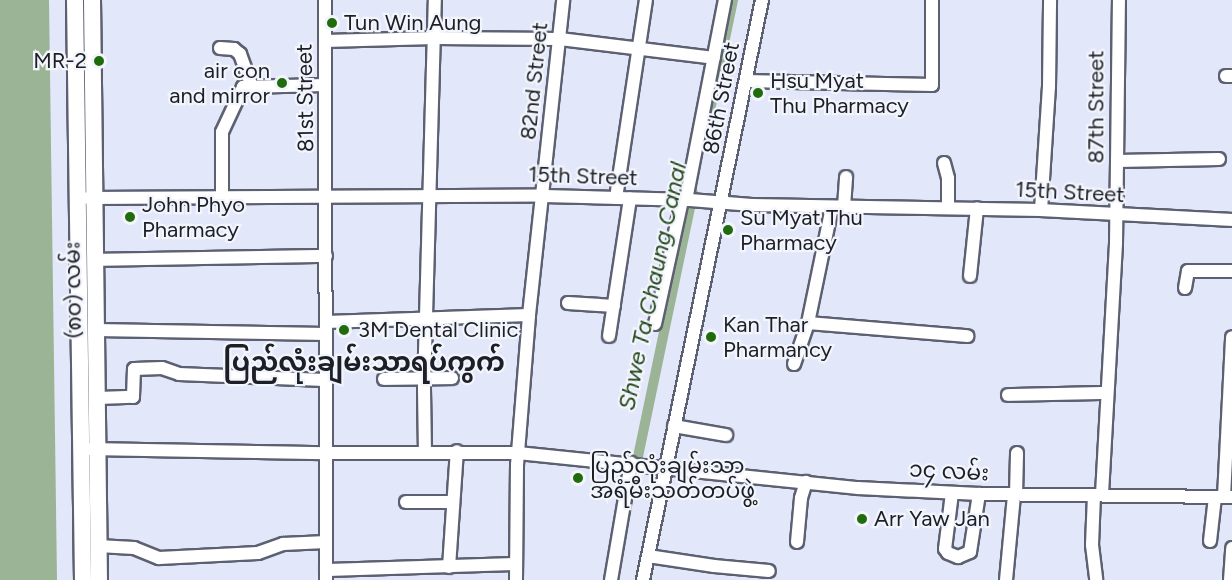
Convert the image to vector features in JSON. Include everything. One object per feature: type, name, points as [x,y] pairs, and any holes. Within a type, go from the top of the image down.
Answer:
[{"type":"main road","name":"(၈၀) လမ်း","points":[[75,0],[77,198],[88,449],[98,546],[99,580]]},
{"type":"main road","name":"(၈၀) လမ်း","points":[[83,580],[88,449],[98,398],[92,0]]},
{"type":"street","name":"81st Street","points":[[325,0],[326,575]]},
{"type":"street","points":[[425,453],[424,380],[435,0]]},
{"type":"street","name":"82nd Street","points":[[516,580],[518,453],[530,315],[564,0]]},
{"type":"street","points":[[616,198],[645,0]]},
{"type":"street","points":[[655,324],[691,201],[724,0]]},
{"type":"street","name":"86th Street","points":[[643,580],[665,466],[722,204],[762,0]]},
{"type":"street","points":[[746,81],[932,85],[932,0]]},
{"type":"street","points":[[1041,210],[1049,87],[1050,0]]},
{"type":"street","name":"87th Street","points":[[1096,580],[1092,545],[1107,393],[1116,215],[1119,0]]},
{"type":"street","points":[[325,41],[435,38],[560,39],[714,58]]},
{"type":"street","points":[[220,48],[234,49],[240,54],[251,85]]},
{"type":"street","points":[[222,197],[222,132],[240,90],[251,85],[325,85]]},
{"type":"street","points":[[1117,161],[1219,159]]},
{"type":"street","points":[[944,163],[948,178],[948,208]]},
{"type":"street","points":[[794,364],[808,323],[846,177]]},
{"type":"street","name":"15th Street","points":[[77,198],[430,194],[544,196],[722,204],[1041,210],[1232,220]]},
{"type":"street","points":[[609,336],[630,199]]},
{"type":"street","points":[[970,276],[977,208]]},
{"type":"street","points":[[95,260],[326,256]]},
{"type":"street","points":[[1185,288],[1188,271],[1232,271]]},
{"type":"street","points":[[568,303],[614,306]]},
{"type":"street","points":[[96,330],[326,328],[530,315]]},
{"type":"street","points":[[808,323],[967,336]]},
{"type":"street","points":[[1210,541],[1224,497],[1232,337]]},
{"type":"street","points":[[98,398],[133,397],[134,369],[162,368],[179,374],[324,380]]},
{"type":"street","points":[[384,379],[452,378]]},
{"type":"street","points":[[1008,395],[1107,393]]},
{"type":"street","points":[[674,426],[726,435]]},
{"type":"street","name":"၁၄ လမ်း","points":[[88,449],[518,453],[806,482],[952,493],[1224,497]]},
{"type":"street","points":[[448,567],[457,451]]},
{"type":"street","points":[[1006,580],[1017,453]]},
{"type":"street","points":[[611,580],[631,463]]},
{"type":"street","points":[[797,542],[801,498],[806,482]]},
{"type":"street","points":[[952,493],[945,549],[948,553],[958,557],[970,552],[979,494]]},
{"type":"street","points":[[406,502],[453,502]]},
{"type":"street","points":[[98,546],[135,548],[159,558],[258,552],[283,544],[326,542]]},
{"type":"street","points":[[1230,580],[1232,548]]},
{"type":"street","points":[[648,556],[714,566],[769,571]]},
{"type":"street","points":[[326,575],[516,564]]},
{"type":"shaded area","points":[[0,0],[49,0],[57,580],[0,580]]},
{"type":"waterway","name":"Shwe Ta Chaung Canal","points":[[704,139],[733,0]]},
{"type":"waterway","name":"Shwe Ta Chaung Canal","points":[[635,471],[693,193]]},
{"type":"place","name":"Tun Win Aung","points":[[332,23]]},
{"type":"place","name":"MR-2","points":[[99,61]]},
{"type":"place","name":"air con and mirror","points":[[282,83]]},
{"type":"place","name":"Hsu Myat Thu Pharmacy","points":[[758,93]]},
{"type":"place","name":"John Phyo Pharmacy","points":[[130,217]]},
{"type":"place","name":"Su Myat Thu Pharmacy","points":[[728,230]]},
{"type":"place","name":"3M Dental Clinic","points":[[344,330]]},
{"type":"place","name":"Kan Thar Pharmancy","points":[[711,337]]},
{"type":"place","name":"ပြည်လုံးချမ်းသာ အရံမီးသတ်တပ်ဖွဲ့","points":[[578,478]]},
{"type":"place","name":"Arr Yaw Jan","points":[[862,519]]},
{"type":"district","name":"ပြည်လုံးချမ်းသာရပ်ကွက်","points":[[364,363]]}]
